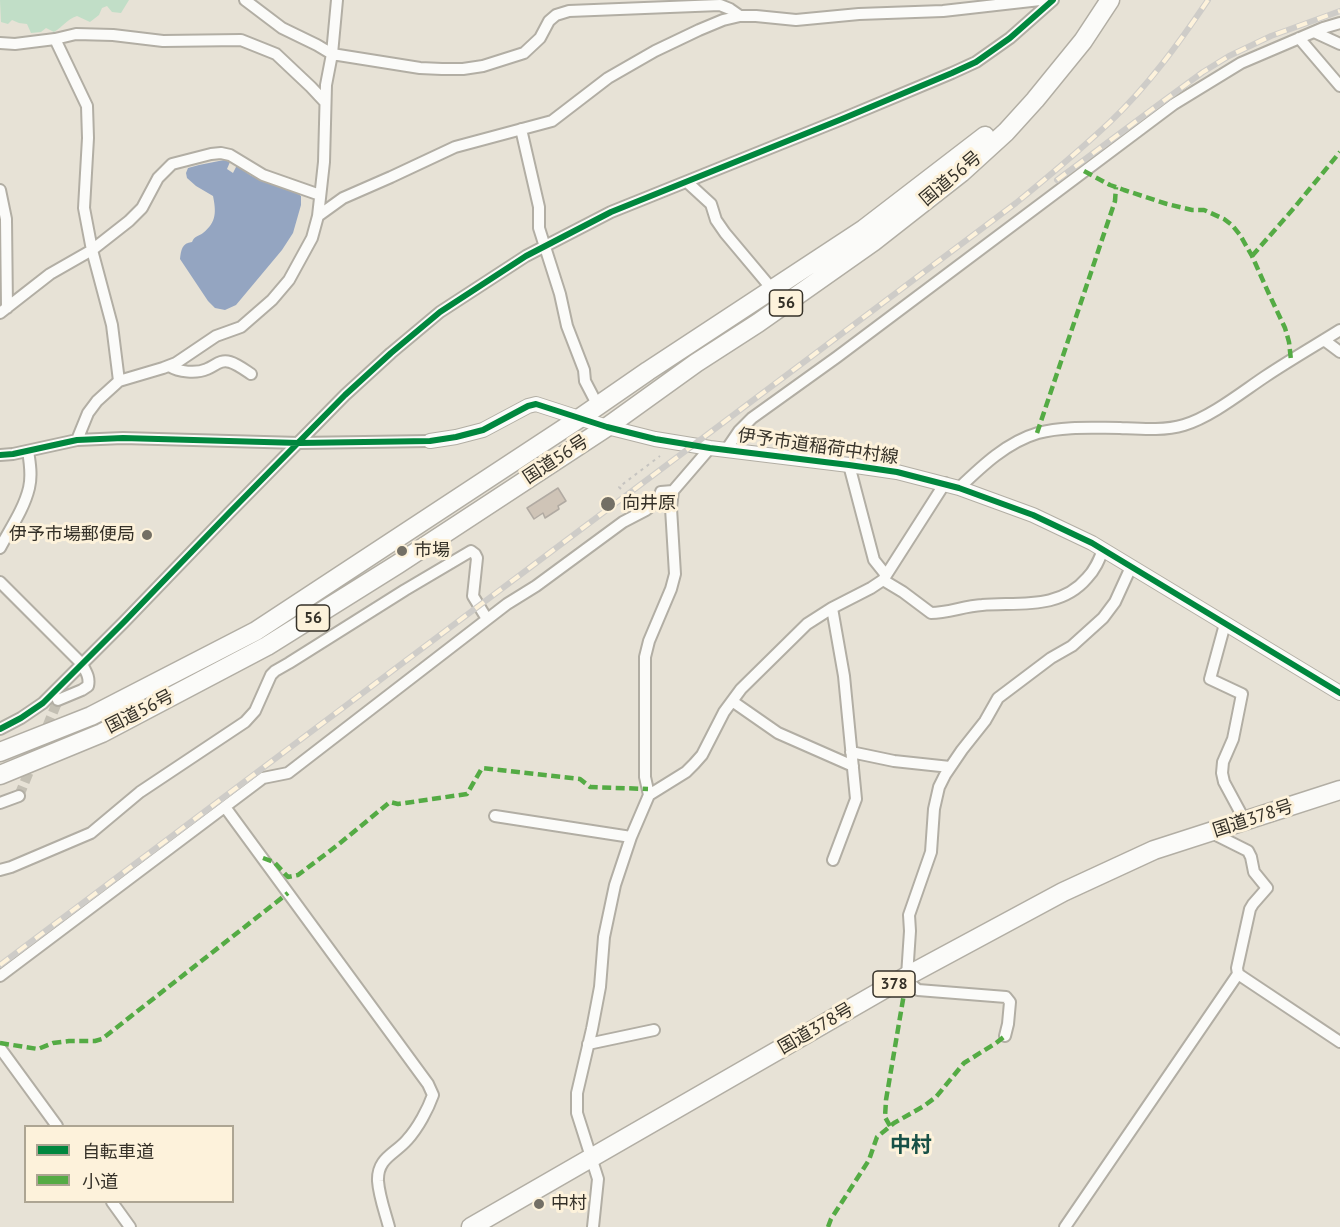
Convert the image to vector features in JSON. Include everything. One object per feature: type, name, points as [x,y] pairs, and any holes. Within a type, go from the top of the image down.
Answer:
[{"type":"highway","name":"国道56号","points":[[0,775],[102,733],[267,646],[408,558],[607,427],[696,363],[758,323],[873,242],[961,173],[1005,132],[1060,71],[1110,0]]},
{"type":"highway","name":"国道56号","points":[[0,752],[91,716],[256,631],[864,229],[998,125],[1060,71]]},
{"type":"highway","name":"国道378号","points":[[471,1227],[907,976],[1063,892],[1155,850],[1340,790]]},
{"type":"street","points":[[245,0],[282,28],[332,54],[420,68],[463,69],[483,66],[524,54],[540,38],[549,21],[556,15],[569,11],[720,5],[740,16]]},
{"type":"street","points":[[77,440],[88,413],[97,401],[119,381],[169,366],[216,336],[241,327],[272,300],[289,280],[312,237],[318,216],[324,162],[326,85],[332,54],[337,0]]},
{"type":"street","points":[[318,216],[344,198],[455,147],[552,121],[608,78],[655,51],[723,20],[740,16],[796,20],[943,11],[1040,0]]},
{"type":"street","points":[[0,729],[43,703],[345,395],[440,312],[545,246],[611,212],[976,62],[1010,38],[1053,0]]},
{"type":"street","points":[[726,450],[739,431],[752,418],[1174,104],[1241,63],[1340,23]]},
{"type":"street","points":[[1314,32],[1340,44]]},
{"type":"street","points":[[0,43],[15,44],[76,34],[113,35],[163,41],[241,40],[276,54],[325,102]]},
{"type":"street","points":[[1299,38],[1340,86]]},
{"type":"street","points":[[55,39],[87,106],[88,138],[84,208],[92,250],[112,325],[119,381]]},
{"type":"street","points":[[521,129],[538,207],[539,228],[560,294],[567,326],[584,370],[585,381],[598,406]]},
{"type":"street","points":[[4,310],[50,274],[92,250],[129,221],[142,208],[158,178],[172,164],[221,153],[230,155],[263,175],[320,195]]},
{"type":"street","points":[[687,182],[711,204],[716,220],[724,232],[772,289]]},
{"type":"street","points":[[0,190],[6,219],[4,310]]},
{"type":"street","points":[[960,488],[1004,449],[1037,433],[1080,428],[1169,429],[1185,425],[1224,405],[1340,330]]},
{"type":"street","points":[[1323,340],[1340,352]]},
{"type":"street","points":[[169,366],[176,370],[197,371],[205,370],[220,362],[229,362],[251,374]]},
{"type":"street","name":"伊予市道稲荷中村線","points":[[430,441],[456,438],[483,430],[528,405],[536,404],[655,440],[897,472],[945,483],[1062,528],[1103,550],[1340,693]]},
{"type":"street","points":[[0,455],[77,440],[123,438],[299,443],[430,441]]},
{"type":"street","points":[[649,795],[645,777],[645,657],[675,574],[671,508],[673,491],[710,448]]},
{"type":"street","points":[[0,548],[30,488],[28,451]]},
{"type":"street","points":[[849,465],[874,560],[884,578],[931,613],[980,605],[1051,601],[1064,596],[1087,579],[1103,550]]},
{"type":"street","points":[[593,1227],[598,1179],[577,1113],[577,1093],[600,987],[607,927],[615,885],[631,837],[649,795],[686,772],[694,764],[702,755],[732,701],[795,635],[807,624],[871,588],[884,578],[945,483]]},
{"type":"street","points":[[0,975],[263,777],[288,773],[507,604],[536,586],[623,522],[646,510],[659,500],[662,492],[673,491]]},
{"type":"street","points":[[0,870],[91,833],[140,792],[245,722],[255,711],[275,671],[471,551],[477,558],[473,596],[487,619]]},
{"type":"street","points":[[1005,1036],[1010,1002],[1006,997],[918,990],[907,976],[909,915],[931,852],[934,808],[939,787],[950,767],[985,721],[998,698],[1051,658],[1072,646],[1103,618],[1115,602],[1131,567]]},
{"type":"street","points":[[0,582],[82,664],[89,679],[88,686],[57,700]]},
{"type":"street","points":[[832,608],[844,676],[856,799],[833,860]]},
{"type":"street","points":[[1225,624],[1210,679],[1242,694],[1233,739],[1223,762],[1222,773],[1224,782],[1245,821]]},
{"type":"street","points":[[732,701],[777,733],[853,766]]},
{"type":"street","points":[[851,752],[894,761],[950,767]]},
{"type":"street","points":[[0,803],[19,796]]},
{"type":"street","points":[[225,807],[428,1084],[433,1095],[429,1107],[407,1141],[382,1163],[378,1179],[389,1227]]},
{"type":"street","points":[[495,816],[631,837]]},
{"type":"street","points":[[1065,1227],[1238,974],[1237,968],[1250,909],[1268,888],[1254,872],[1248,851],[1210,832]]},
{"type":"street","points":[[1238,974],[1340,1042]]},
{"type":"street","points":[[588,1044],[654,1030]]},
{"type":"street","points":[[0,1048],[56,1125]]},
{"type":"street","points":[[113,1203],[130,1227]]},
{"type":"path","points":[[621,489],[619,487],[660,456]]},
{"type":"green space","points":[[0,0],[129,0],[121,13],[112,12],[107,6],[102,8],[99,15],[90,22],[77,16],[54,32],[46,28],[41,32],[31,33],[27,24],[12,20],[8,24],[1,22]]},
{"type":"water","points":[[224,160],[230,162],[227,169],[233,173],[237,165],[250,175],[263,181],[277,182],[301,196],[301,205],[293,233],[282,250],[236,305],[225,310],[215,308],[208,301],[180,259],[184,245],[192,242],[211,225],[215,211],[213,196],[187,178],[188,168]]},
{"type":"building","points":[[558,488],[566,501],[558,506],[559,509],[545,518],[543,513],[534,519],[527,508]]},
{"type":"tunnel","points":[[19,796],[58,700]]},
{"type":"railway","points":[[0,965],[1016,203],[1076,153],[1124,108],[1162,64],[1208,0]]},
{"type":"railway","points":[[1057,180],[1203,72],[1229,56],[1271,36],[1340,11]]},
{"type":"marked path","points":[[1252,256],[1340,152]]},
{"type":"marked path","points":[[1084,171],[1110,185],[1167,204],[1192,210],[1204,210],[1232,225],[1252,256],[1285,328],[1291,360]]},
{"type":"marked path","points":[[1037,433],[1115,201],[1116,187]]},
{"type":"marked path","points":[[263,858],[274,862],[288,877],[298,875],[390,802],[398,804],[467,794],[482,768],[580,779],[590,787],[648,789]]},
{"type":"marked path","points":[[0,1043],[38,1049],[53,1043],[102,1039],[288,893]]},
{"type":"marked path","points":[[890,1126],[885,1117],[886,1100],[907,976]]},
{"type":"marked path","points":[[828,1227],[869,1160],[877,1137],[894,1123],[936,1097],[964,1063],[1005,1036]]},
{"type":"cycle path","points":[[0,729],[43,703],[345,395],[440,312],[526,256],[611,212],[976,62],[1010,38],[1053,0]]},
{"type":"cycle path","points":[[0,455],[77,440],[123,438],[299,443],[430,441],[483,430],[536,404],[607,427],[655,439],[897,472],[959,488],[1033,515],[1092,543],[1340,693]]},
{"type":"place","name":"向井原","points":[[608,504]]},
{"type":"place","name":"伊予市場郵便局","points":[[147,535]]},
{"type":"place","name":"市場","points":[[402,551]]},
{"type":"place","name":"中村","points":[[539,1204]]},
{"type":"district","name":"中村","points":[[911,1146]]}]
